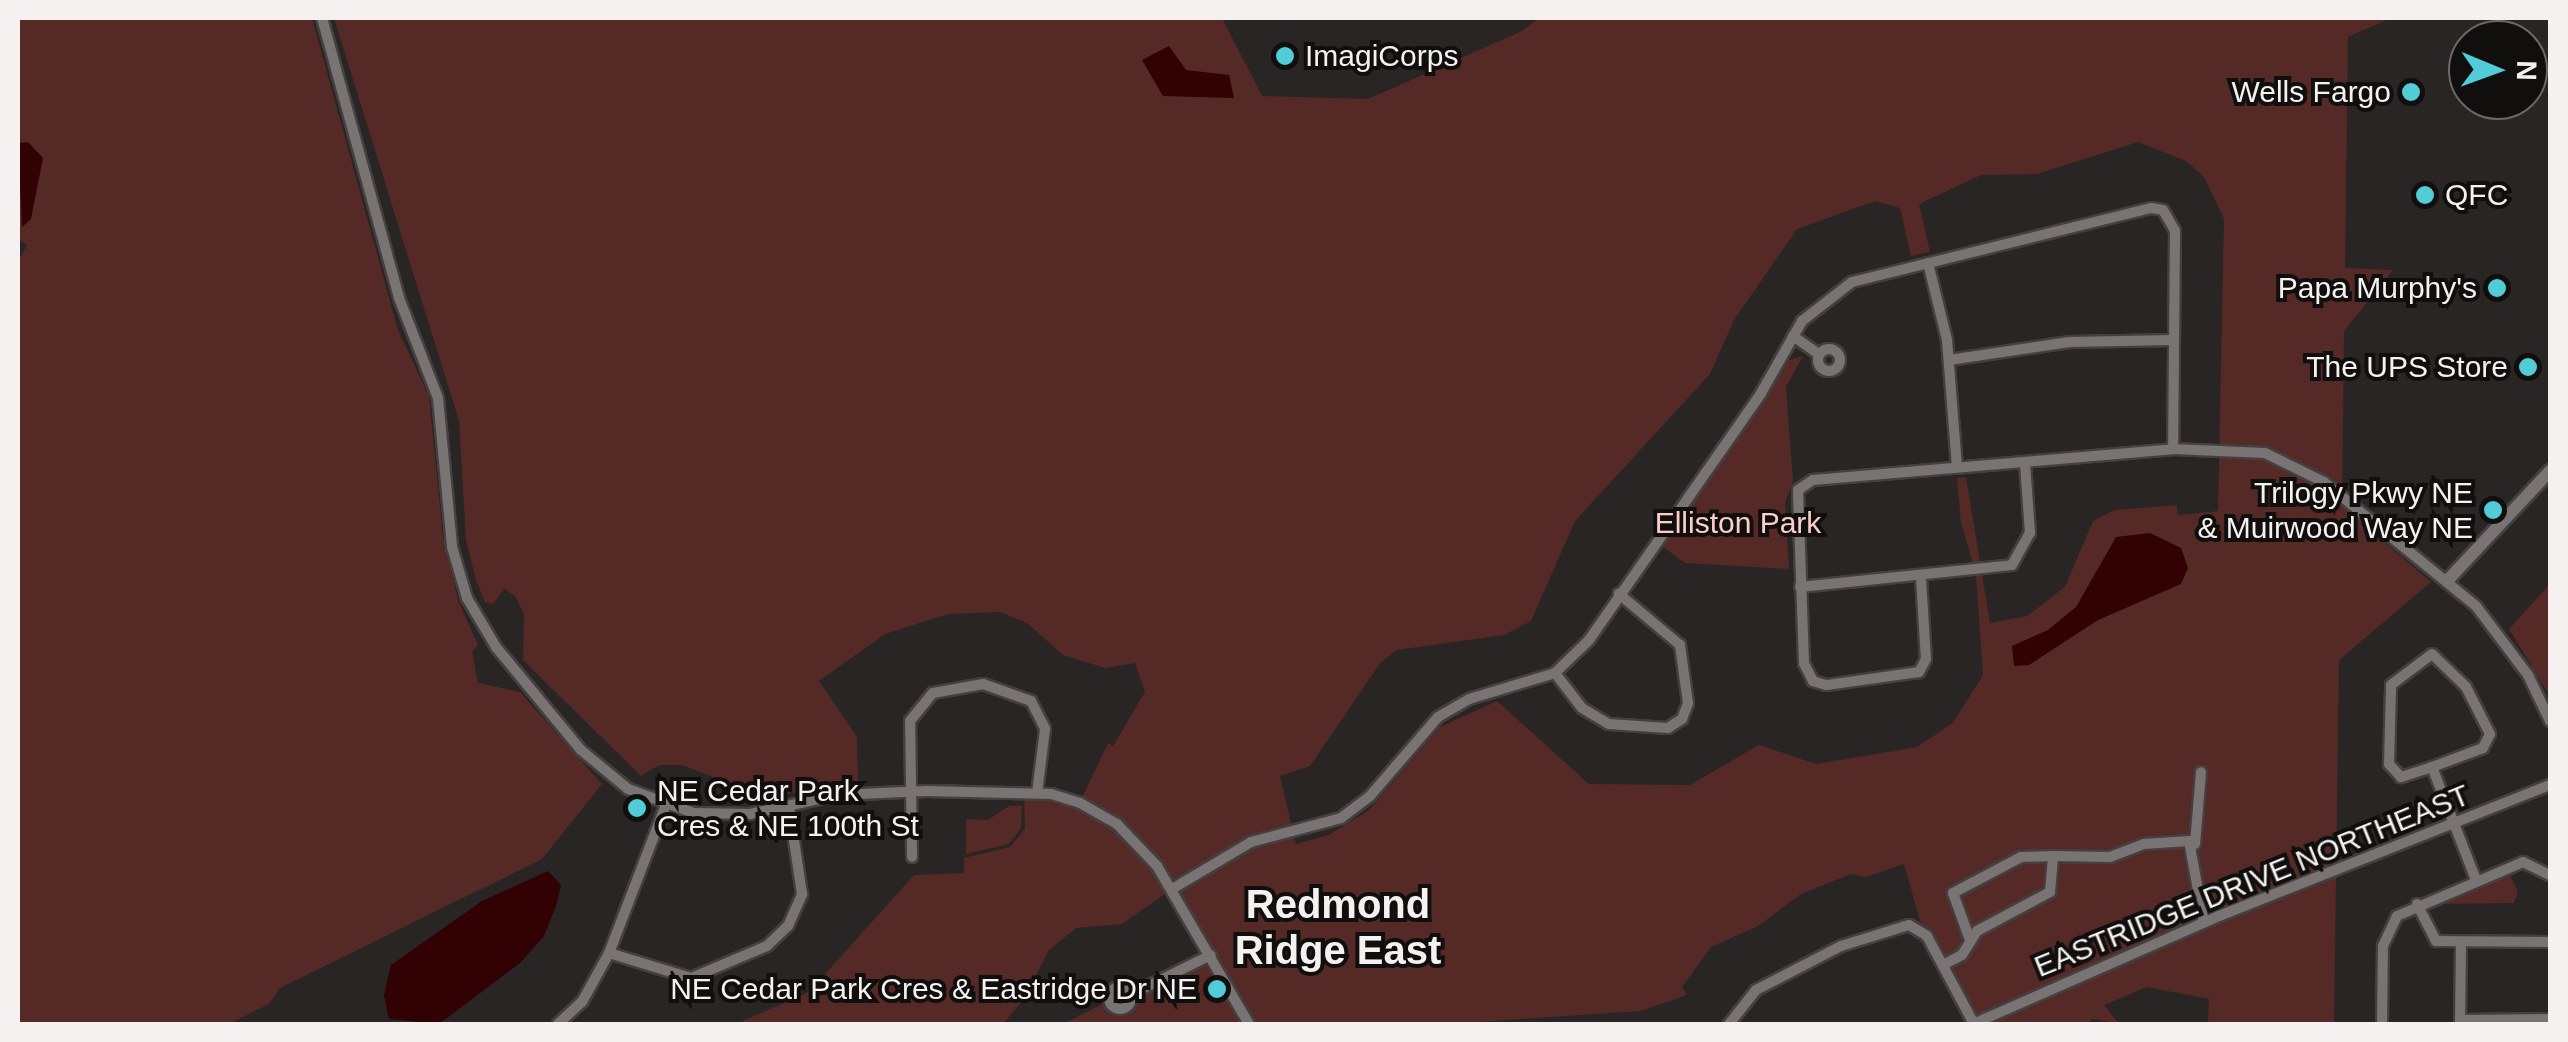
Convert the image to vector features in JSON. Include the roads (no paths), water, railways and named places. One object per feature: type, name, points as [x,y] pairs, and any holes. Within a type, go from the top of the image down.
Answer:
[{"type":"street","points":[[322,18],[399,298],[438,398],[452,547],[467,598],[496,647],[581,750],[618,783],[665,808],[728,815],[789,807],[838,795],[910,792],[1036,793],[1080,803],[1118,824],[1172,889],[1250,1024]]},
{"type":"street","points":[[1172,889],[1251,842],[1341,818],[1378,787],[1438,716],[1468,699],[1554,673],[1589,640],[1761,392],[1812,308],[1852,282],[2151,208],[2167,213],[2175,230],[2173,449]]},
{"type":"street","points":[[1928,262],[1949,360],[1957,468]]},
{"type":"street","points":[[1792,336],[1819,354]]},
{"type":"street","points":[[1949,360],[2083,341],[2173,340]]},
{"type":"street","points":[[1921,578],[1921,670],[1910,678],[1826,685],[1804,667],[1794,500],[1813,480],[2173,449],[2246,450],[2284,459],[2341,494],[2448,581],[2508,649],[2550,721]]},
{"type":"street","points":[[1800,587],[2006,569],[2025,549],[2029,524],[2025,464]]},
{"type":"street","points":[[2448,581],[2550,471]]},
{"type":"street","points":[[1554,673],[1582,708],[1609,724],[1668,728],[1682,719],[1688,702],[1680,646],[1618,594]]},
{"type":"street","points":[[2432,654],[2466,687],[2490,734],[2483,748],[2432,767],[2401,778],[2389,764],[2392,686],[2432,654]]},
{"type":"street","points":[[912,857],[909,734],[916,710],[947,687],[984,684],[1021,694],[1040,713],[1045,737],[1036,793]]},
{"type":"street","points":[[2432,767],[2476,880]]},
{"type":"street","points":[[2202,772],[2195,844],[2204,923]]},
{"type":"street","name":"EASTRIDGE DRIVE NORTHEAST","points":[[1974,1024],[2204,923],[2550,785]]},
{"type":"street","points":[[609,953],[690,978],[766,946],[795,911],[804,875],[789,807]]},
{"type":"street","points":[[558,1024],[574,1020],[609,953],[665,808]]},
{"type":"street","points":[[1970,940],[1953,892],[2020,857],[2110,857],[2144,844],[2195,844]]},
{"type":"street","points":[[1943,965],[1970,940],[2050,892],[2053,856]]},
{"type":"street","points":[[2382,1024],[2383,946],[2392,922],[2417,904],[2524,862],[2549,873]]},
{"type":"street","points":[[2417,904],[2430,938],[2550,942]]},
{"type":"street","points":[[1728,1024],[1746,997],[1824,954],[1861,938],[1920,926],[1974,1024]]},
{"type":"street","points":[[2461,942],[2460,1022],[2550,1019]]},
{"type":"street","points":[[1130,995],[1211,955]]},
{"type":"place","name":"ImagiCorps","points":[[1285,56]]},
{"type":"place","name":"Wells Fargo","points":[[2411,92]]},
{"type":"place","name":"QFC","points":[[2425,195]]},
{"type":"place","name":"Papa Murphy's","points":[[2497,288]]},
{"type":"place","name":"The UPS Store","points":[[2528,367]]},
{"type":"place","name":"Trilogy Pkwy NE & Muirwood Way NE","points":[[2493,510]]},
{"type":"place","name":"NE Cedar Park Cres & NE 100th St","points":[[637,808]]},
{"type":"place","name":"NE Cedar Park Cres & Eastridge Dr NE","points":[[1217,989]]},
{"type":"district","name":"Redmond Ridge East","points":[[1338,927]]},
{"type":"park label","name":"Elliston Park","points":[[1738,523]]}]
